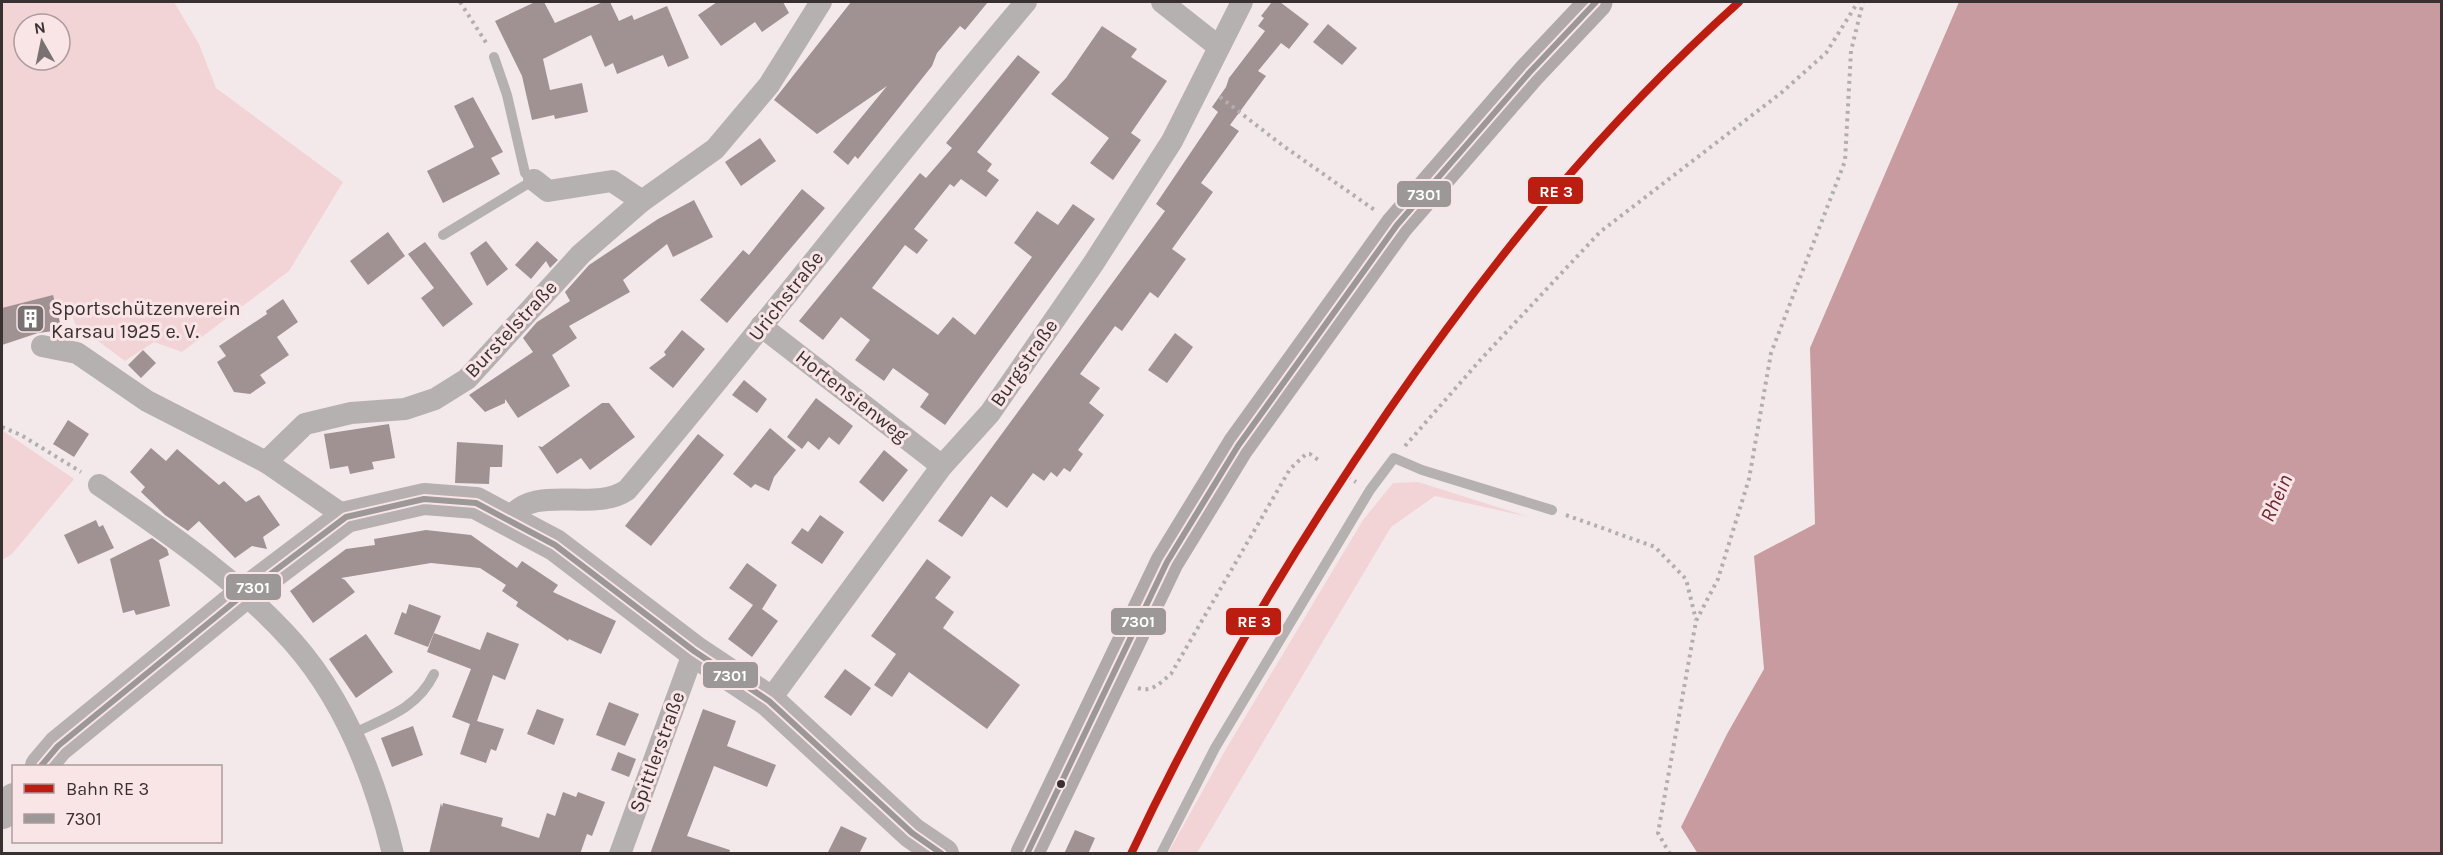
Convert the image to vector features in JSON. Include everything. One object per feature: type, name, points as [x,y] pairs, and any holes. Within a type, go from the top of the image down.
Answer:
[{"type":"main road","points":[[1027,854],[1167,562],[1238,446],[1397,225],[1528,73],[1596,2]]},
{"type":"street","name":"Burstelstraße","points":[[266,462],[305,424],[351,413],[405,409],[435,399],[467,379],[581,254],[642,201],[715,149],[769,85],[821,2]]},
{"type":"street","name":"Urichstraße","points":[[508,520],[515,510],[536,501],[598,500],[620,496],[627,490],[727,372],[914,134],[1026,2]]},
{"type":"street","points":[[1162,2],[1219,48]]},
{"type":"street","name":"Burgstraße","points":[[769,701],[942,466],[990,413],[1093,264],[1172,141],[1200,81],[1242,2]]},
{"type":"street","points":[[534,180],[548,191],[612,181],[642,201]]},
{"type":"street","name":"Hortensienweg","points":[[762,326],[942,466]]},
{"type":"street","points":[[42,346],[77,354],[147,401],[266,462],[346,517]]},
{"type":"street","points":[[99,484],[167,531],[244,594],[293,643],[336,703],[366,762],[393,854]]},
{"type":"street","points":[[42,765],[58,746],[244,594],[346,517],[424,499],[476,503],[555,544],[694,651],[769,701],[912,833],[943,854]]},
{"type":"street","name":"Spittlerstraße","points":[[620,854],[694,651]]},
{"type":"street","points":[[2,813],[12,801]]},
{"type":"lane","points":[[443,236],[534,180],[525,173],[507,95],[494,57]]},
{"type":"lane","points":[[1161,854],[1215,748],[1370,490],[1394,458],[1422,470],[1552,510]]},
{"type":"lane","points":[[352,734],[404,708],[426,691],[434,674]]},
{"type":"path","points":[[460,2],[494,57]]},
{"type":"path","points":[[1394,458],[1482,358],[1600,232],[1780,93],[1826,53],[1858,2]]},
{"type":"path","points":[[1670,854],[1658,833],[1696,621],[1718,579],[1749,479],[1771,353],[1845,161],[1851,51],[1863,2]]},
{"type":"path","points":[[1200,81],[1282,145],[1397,225]]},
{"type":"path","points":[[2,427],[59,457],[99,484]]},
{"type":"path","points":[[1112,678],[1145,690],[1158,686],[1171,674],[1290,469],[1306,454],[1310,454],[1321,462]]},
{"type":"path","points":[[1552,510],[1655,547],[1686,579],[1696,621]]},
{"type":"shaded area","points":[[2,2],[174,2],[199,44],[216,88],[343,182],[289,271],[182,352],[154,342],[125,361],[75,324],[72,314],[2,327]]},
{"type":"shaded area","points":[[2,430],[74,479],[12,554],[2,560]]},
{"type":"shaded area","points":[[1418,482],[1529,517],[1435,496],[1391,527],[1197,853],[1168,853],[1226,749],[1363,520],[1393,483]]},
{"type":"water","name":"Rhein","points":[[1959,2],[2441,2],[2441,853],[1698,854],[1681,827],[1727,734],[1764,669],[1754,556],[1815,524],[1810,348]]},
{"type":"building","points":[[535,2],[544,2],[555,23],[603,2],[610,2],[619,21],[632,15],[634,20],[667,6],[689,58],[668,67],[663,55],[617,74],[613,63],[605,67],[591,35],[543,59],[550,90],[582,83],[588,112],[555,119],[554,115],[532,120],[522,76],[495,21]]},
{"type":"building","points":[[717,2],[783,2],[789,13],[762,32],[755,22],[721,46],[698,15]]},
{"type":"building","points":[[851,2],[988,2],[965,30],[960,26],[937,53],[932,66],[858,159],[855,156],[848,165],[833,152],[887,86],[817,134],[774,100]]},
{"type":"building","points":[[1272,2],[1280,2],[1309,24],[1289,49],[1281,43],[1258,71],[1266,76],[1230,125],[1239,131],[1201,183],[1213,192],[1172,249],[1186,259],[1158,298],[1150,292],[1122,331],[1115,326],[1080,374],[1100,388],[1089,403],[1104,415],[1078,450],[1083,454],[1070,472],[1064,468],[1057,477],[1051,472],[1044,481],[1033,473],[1007,508],[991,496],[962,537],[938,521],[1165,211],[1156,204],[1218,112],[1212,107],[1226,87],[1229,78],[1265,31],[1258,26],[1264,18],[1261,16]]},
{"type":"building","points":[[1328,24],[1357,48],[1342,65],[1313,42]]},
{"type":"building","points":[[1102,26],[1137,49],[1131,57],[1167,81],[1131,133],[1141,140],[1113,180],[1090,163],[1109,138],[1051,94],[1066,78]]},
{"type":"building","points":[[1018,55],[1040,72],[977,152],[992,164],[987,171],[999,180],[986,197],[961,179],[954,187],[950,184],[914,229],[928,240],[917,254],[905,245],[872,288],[938,335],[953,317],[975,335],[1032,257],[1014,243],[1037,211],[1058,225],[1073,204],[1095,219],[945,425],[920,407],[929,394],[893,368],[884,381],[855,360],[870,340],[841,317],[823,340],[799,321],[920,173],[926,178],[952,148],[946,143]]},
{"type":"building","points":[[473,97],[503,152],[491,158],[500,174],[443,203],[427,171],[474,147],[454,106]]},
{"type":"building","points":[[760,138],[776,161],[741,186],[725,162]]},
{"type":"building","points":[[802,189],[825,208],[727,323],[700,300],[743,250],[749,255]]},
{"type":"building","points":[[694,200],[713,237],[673,257],[667,244],[623,280],[630,292],[569,326],[577,338],[552,355],[570,386],[518,418],[505,399],[505,403],[485,412],[469,395],[533,352],[523,338],[537,322],[570,301],[565,292],[589,265],[658,219]]},
{"type":"building","points":[[388,232],[405,256],[368,285],[350,261]]},
{"type":"building","points":[[486,241],[508,269],[487,286],[470,253]]},
{"type":"building","points":[[537,241],[558,260],[550,268],[546,261],[531,279],[515,265]]},
{"type":"building","points":[[425,242],[473,304],[443,327],[421,298],[434,288],[408,254]]},
{"type":"building","name":"Sportschützenverein Karsau 1925 e. V.","points":[[53,295],[62,330],[38,333],[2,345],[2,308]]},
{"type":"building","points":[[283,299],[298,322],[277,337],[289,355],[260,375],[266,383],[250,394],[234,392],[217,362],[226,356],[219,346],[267,314],[266,311]]},
{"type":"building","points":[[682,330],[705,349],[673,388],[649,368],[666,355],[664,352]]},
{"type":"building","points":[[1175,333],[1193,347],[1167,383],[1148,370]]},
{"type":"building","points":[[143,350],[156,363],[141,378],[128,365]]},
{"type":"building","points":[[744,380],[767,399],[757,413],[732,395]]},
{"type":"building","points":[[816,398],[853,426],[839,445],[829,437],[819,450],[808,441],[802,449],[787,437]]},
{"type":"building","points":[[602,403],[609,403],[635,437],[590,470],[581,458],[557,474],[538,446],[542,447]]},
{"type":"building","points":[[68,420],[89,434],[74,457],[53,444]]},
{"type":"building","points":[[389,424],[395,458],[372,462],[374,469],[350,474],[348,466],[330,469],[324,434]]},
{"type":"building","points":[[770,428],[796,450],[774,477],[769,491],[755,484],[751,488],[733,474]]},
{"type":"building","points":[[698,434],[724,455],[651,546],[625,526]]},
{"type":"building","points":[[457,442],[503,445],[502,467],[490,467],[489,484],[455,483]]},
{"type":"building","points":[[151,448],[166,461],[177,449],[219,485],[224,481],[246,502],[259,495],[280,525],[263,537],[267,549],[252,546],[235,558],[199,521],[188,531],[165,515],[141,492],[145,487],[130,472]]},
{"type":"building","points":[[884,450],[908,470],[883,502],[859,482]]},
{"type":"building","points":[[820,515],[844,532],[822,564],[791,543],[802,528],[808,532]]},
{"type":"building","points":[[96,520],[99,527],[103,525],[114,548],[78,564],[64,535]]},
{"type":"building","points":[[426,530],[471,535],[517,568],[522,561],[558,585],[553,592],[616,621],[601,654],[569,639],[568,641],[516,606],[518,602],[502,591],[506,585],[480,568],[431,563],[341,578],[355,592],[313,623],[290,591],[346,549],[375,545],[374,539]]},
{"type":"building","points":[[152,538],[167,549],[169,555],[159,560],[170,606],[136,615],[134,610],[123,613],[110,559]]},
{"type":"building","points":[[927,559],[951,577],[935,598],[954,612],[943,628],[1020,685],[987,729],[909,672],[892,697],[874,685],[896,654],[871,636]]},
{"type":"building","points":[[747,563],[777,585],[762,609],[778,621],[752,657],[728,639],[753,605],[729,588]]},
{"type":"building","points":[[409,604],[441,616],[428,647],[394,634],[402,612],[406,614]]},
{"type":"building","points":[[487,632],[519,644],[505,680],[493,675],[477,721],[504,729],[496,751],[491,749],[486,763],[460,754],[470,724],[452,717],[471,669],[427,652],[434,633],[480,650]]},
{"type":"building","points":[[366,634],[393,672],[356,698],[329,659]]},
{"type":"building","points":[[845,669],[871,688],[851,716],[824,697]]},
{"type":"building","points":[[609,702],[639,714],[625,746],[596,735]]},
{"type":"building","points":[[537,709],[564,719],[554,745],[527,734]]},
{"type":"building","points":[[703,709],[736,721],[727,746],[776,765],[767,787],[714,766],[687,836],[730,850],[729,854],[650,854]]},
{"type":"building","points":[[413,726],[423,755],[392,767],[381,738]]},
{"type":"building","points":[[618,752],[636,759],[629,777],[611,770]]},
{"type":"building","points":[[563,792],[576,797],[578,792],[605,802],[592,836],[587,834],[580,854],[429,854],[441,803],[442,807],[443,803],[503,818],[501,826],[539,838],[547,813],[555,816]]},
{"type":"building","points":[[841,826],[867,838],[859,854],[827,854]]},
{"type":"building","points":[[1075,830],[1095,838],[1088,854],[1064,854]]},
{"type":"transit line","name":"7301","points":[[1027,854],[1167,562],[1238,446],[1397,225],[1529,73],[1596,2]]},
{"type":"transit line","points":[[1131,854],[1219,682],[1318,517],[1389,410],[1509,247],[1552,195],[1641,97],[1739,2]]},
{"type":"transit line","name":"7301","points":[[42,765],[58,746],[244,594],[346,517],[424,499],[476,503],[555,545],[694,651],[769,701],[912,833],[942,854]]},
{"type":"place","name":"Sportschützenverein Karsau 1925 e. V.","points":[[30,319]]}]
